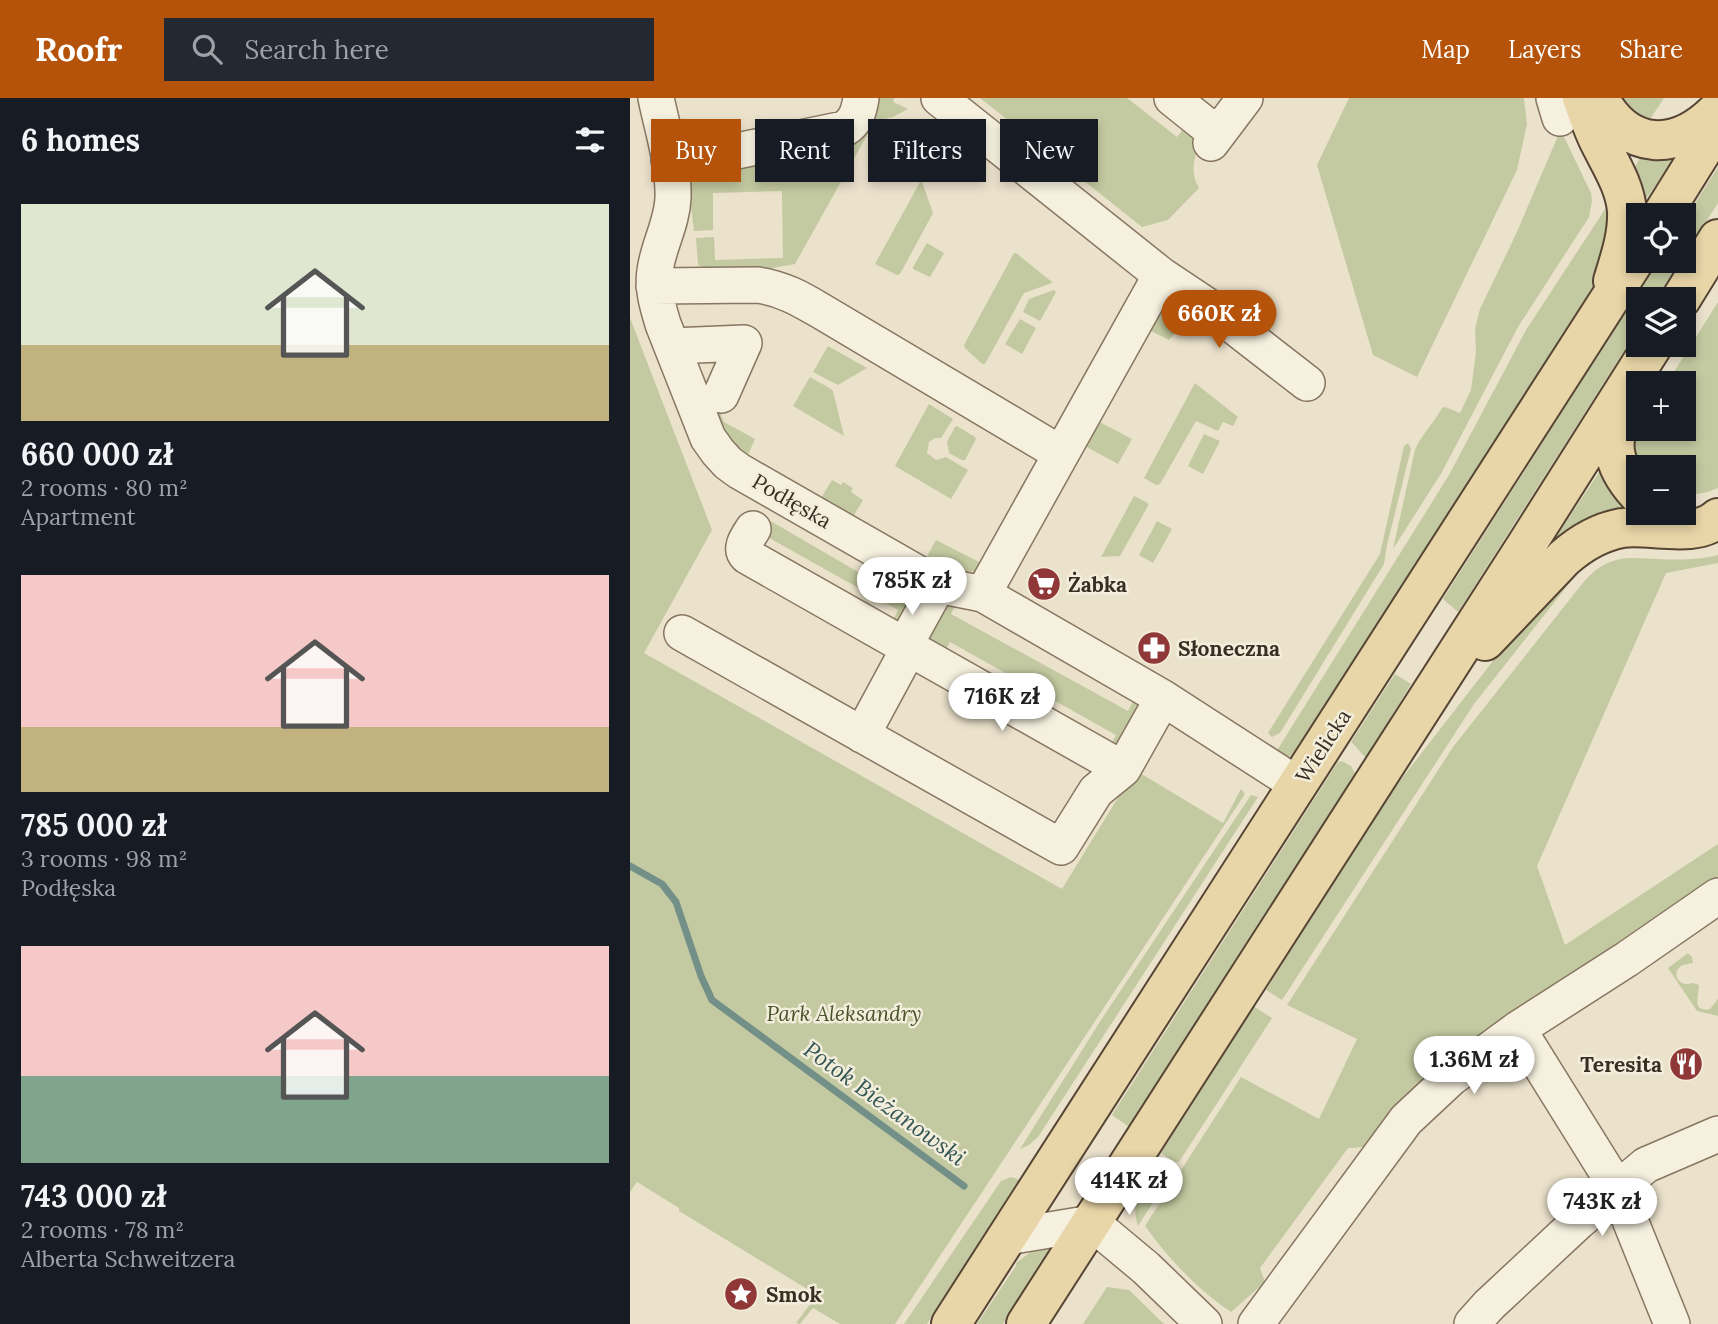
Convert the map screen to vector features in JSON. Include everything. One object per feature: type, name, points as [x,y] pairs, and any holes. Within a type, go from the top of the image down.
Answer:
[{"type":"main road","points":[[1599,98],[1614,121],[1623,128],[1645,139],[1657,141],[1667,141],[1693,131],[1718,110]]},
{"type":"main road","points":[[1565,105],[1597,136],[1623,192],[1627,211],[1623,250],[1603,311]]},
{"type":"main road","points":[[1669,203],[1718,125]]},
{"type":"main road","points":[[1688,287],[1718,239]]},
{"type":"main road","name":"Wielicka","points":[[951,1324],[1626,273]]},
{"type":"main road","points":[[1026,1324],[1626,388]]},
{"type":"main road","points":[[1626,391],[1619,413],[1614,449],[1617,464],[1626,480]]},
{"type":"main road","points":[[1696,507],[1718,506]]},
{"type":"main road","points":[[1427,700],[1577,547],[1620,529],[1690,529],[1718,518]]},
{"type":"street","name":"Podłęska","points":[[656,98],[660,119]]},
{"type":"street","points":[[741,150],[844,129],[850,126],[856,117],[861,98]]},
{"type":"street","points":[[1172,98],[1214,138],[1245,98]]},
{"type":"street","points":[[923,102],[1209,307],[1307,383]]},
{"type":"street","name":"Podłęska","points":[[671,182],[672,206],[654,272],[657,305],[708,438],[728,463],[938,585],[983,594],[1163,698],[1298,785]]},
{"type":"street","points":[[983,594],[1161,275]]},
{"type":"street","points":[[654,286],[758,285],[784,291],[1048,446],[1063,450]]},
{"type":"street","points":[[672,346],[744,343],[721,395]]},
{"type":"street","points":[[753,529],[743,548],[747,556],[1123,769]]},
{"type":"street","points":[[862,735],[909,648],[911,634],[938,585]]},
{"type":"street","points":[[682,633],[1061,846],[1096,791],[1123,769],[1163,698]]},
{"type":"street","points":[[1256,1324],[1406,1120],[1451,1078],[1518,1028],[1627,959],[1718,896]]},
{"type":"street","points":[[1518,1028],[1617,1188],[1672,1324]]},
{"type":"street","points":[[1472,1324],[1568,1231],[1646,1165],[1718,1134]]},
{"type":"street","points":[[1007,1237],[1092,1223],[1146,1268],[1204,1324]]},
{"type":"green space","points":[[871,98],[894,98],[893,102],[908,109],[893,117],[868,119],[868,134],[854,159],[854,125]]},
{"type":"green space","points":[[980,98],[1127,98],[1177,137],[1188,123],[1203,135],[1194,168],[1199,188],[1168,220],[1142,227],[1085,182],[1098,182],[1098,119],[1006,119]]},
{"type":"green space","points":[[1349,98],[1524,98],[1527,124],[1517,170],[1417,377],[1373,355],[1317,165]]},
{"type":"green space","points":[[1612,98],[1664,98],[1645,127]]},
{"type":"green space","points":[[1558,136],[1565,139],[1591,193],[1589,217],[1518,327],[1442,472],[1393,549],[1415,450],[1442,408],[1460,413],[1471,390],[1476,352],[1475,329],[1480,309]]},
{"type":"green space","points":[[1645,150],[1676,154],[1644,203],[1639,203],[1628,178]]},
{"type":"green space","points":[[755,159],[755,182],[841,182],[795,264],[767,269],[705,270],[698,264],[696,238],[714,237],[715,260],[783,258],[782,191],[713,193],[713,230],[694,231],[688,182],[741,182],[741,162]]},
{"type":"green space","points":[[1718,167],[1718,203],[1696,238],[1695,203]]},
{"type":"green space","points":[[922,182],[933,213],[900,274],[875,264]]},
{"type":"green space","points":[[1615,194],[1606,266],[1291,756],[1274,758],[1449,475],[1526,330]]},
{"type":"green space","points":[[927,243],[944,253],[930,277],[913,269]]},
{"type":"green space","points":[[1014,253],[1052,283],[1024,293],[985,364],[982,364],[964,345]]},
{"type":"green space","points":[[1650,273],[1673,273],[1665,287],[1641,287]]},
{"type":"green space","points":[[1054,290],[1056,292],[1040,321],[1023,312],[1029,299]]},
{"type":"green space","points":[[1718,302],[1718,488],[1696,494],[1696,455],[1631,455],[1625,444],[1626,441],[1696,441],[1696,371],[1675,371],[1683,357],[1696,357],[1696,337]]},
{"type":"green space","points":[[1168,308],[1179,310],[1188,317],[1169,340],[1147,329],[1157,312]]},
{"type":"green space","points":[[1626,311],[1626,348],[1458,612],[1443,599]]},
{"type":"green space","name":"Park Aleksandry","points":[[630,318],[712,530],[644,653],[1062,889],[1135,770],[1223,823],[1241,789],[1245,794],[895,1324],[840,1324],[813,1308],[800,1324],[796,1323],[817,1295],[679,1211],[679,1208],[637,1182],[630,1192]]},
{"type":"green space","points":[[1020,319],[1036,328],[1022,354],[1005,344]]},
{"type":"green space","points":[[828,346],[867,368],[838,385],[813,372]]},
{"type":"green space","points":[[810,377],[833,391],[844,436],[793,406]]},
{"type":"green space","points":[[1195,383],[1238,417],[1233,426],[1223,422],[1218,431],[1196,421],[1160,484],[1156,485],[1144,478]]},
{"type":"green space","points":[[716,402],[724,422],[755,439],[748,455],[726,432],[713,403]]},
{"type":"green space","points":[[929,404],[953,419],[941,438],[929,442],[927,453],[936,460],[946,457],[968,470],[951,499],[895,466]]},
{"type":"green space","points":[[1096,420],[1132,439],[1118,464],[1083,445]]},
{"type":"green space","points":[[957,426],[976,439],[965,460],[949,453],[947,442]]},
{"type":"green space","points":[[1204,434],[1220,441],[1203,474],[1188,466]]},
{"type":"green space","points":[[1408,443],[1411,449],[1384,564],[1280,733],[1272,737],[1268,733],[1380,554],[1404,446]]},
{"type":"green space","points":[[1604,465],[1626,493],[1626,510],[1536,567]]},
{"type":"green space","points":[[832,480],[853,488],[851,492],[863,500],[853,517],[821,498]]},
{"type":"green space","points":[[1134,496],[1148,503],[1148,506],[1120,556],[1101,557]]},
{"type":"green space","points":[[767,519],[908,601],[918,585],[904,625],[890,626],[898,610],[760,533]]},
{"type":"green space","points":[[1157,521],[1172,529],[1153,563],[1139,555]]},
{"type":"green space","points":[[1718,532],[1718,543],[1682,547],[1633,547],[1600,556],[1583,566],[1474,704],[1282,1000],[1266,990],[1389,795],[1534,608],[1594,547]]},
{"type":"green space","points":[[936,540],[981,563],[976,571],[950,568],[926,558]]},
{"type":"green space","points":[[1718,555],[1718,563],[1666,573],[1537,866],[1565,945],[1718,844],[1718,879],[1401,1105],[1393,1106],[1364,1147],[1348,1148],[1260,1268],[1265,1282],[1231,1312],[1184,1273],[1145,1226],[1241,1077],[1319,1119],[1357,1039],[1287,1005],[1453,747],[1588,577],[1618,559],[1672,560]]},
{"type":"green space","points":[[959,598],[951,614],[1128,711],[1137,695],[1144,707],[1118,745],[1107,751],[1116,735],[950,642],[942,657],[924,636],[941,604]]},
{"type":"green space","points":[[1395,674],[1411,684],[1389,720],[1390,723],[1365,757],[1351,742]]},
{"type":"green space","points":[[1342,761],[1351,766],[1356,775],[1129,1127],[1112,1115],[1338,762]]},
{"type":"green space","points":[[1251,795],[1258,797],[1038,1137],[1020,1149],[1101,1020]]},
{"type":"green space","points":[[1688,953],[1693,963],[1682,965],[1676,976],[1680,982],[1699,985],[1697,1002],[1700,1008],[1710,1009],[1718,999],[1718,1016],[1697,1011],[1668,968]]},
{"type":"green space","points":[[1253,1006],[1272,1018],[1179,1162],[1175,1162],[1161,1153]]},
{"type":"green space","points":[[1146,1174],[1164,1185],[1138,1226],[1136,1199]]},
{"type":"green space","points":[[1011,1177],[1020,1180],[927,1324],[904,1324],[1001,1181]]},
{"type":"green space","points":[[1055,1242],[1003,1324],[977,1324],[1016,1263],[1039,1246]]},
{"type":"green space","points":[[1107,1287],[1129,1290],[1164,1324],[1083,1324]]},
{"type":"waterway","name":"Potok Bieżanowski","points":[[630,866],[662,884],[676,902],[712,1000],[964,1186]]},
{"type":"place","name":"Żabka","points":[[1044,584]]},
{"type":"place","name":"Słoneczna","points":[[1154,648]]},
{"type":"place","name":"Teresita","points":[[1686,1064]]},
{"type":"place","name":"Smok","points":[[741,1294]]}]
